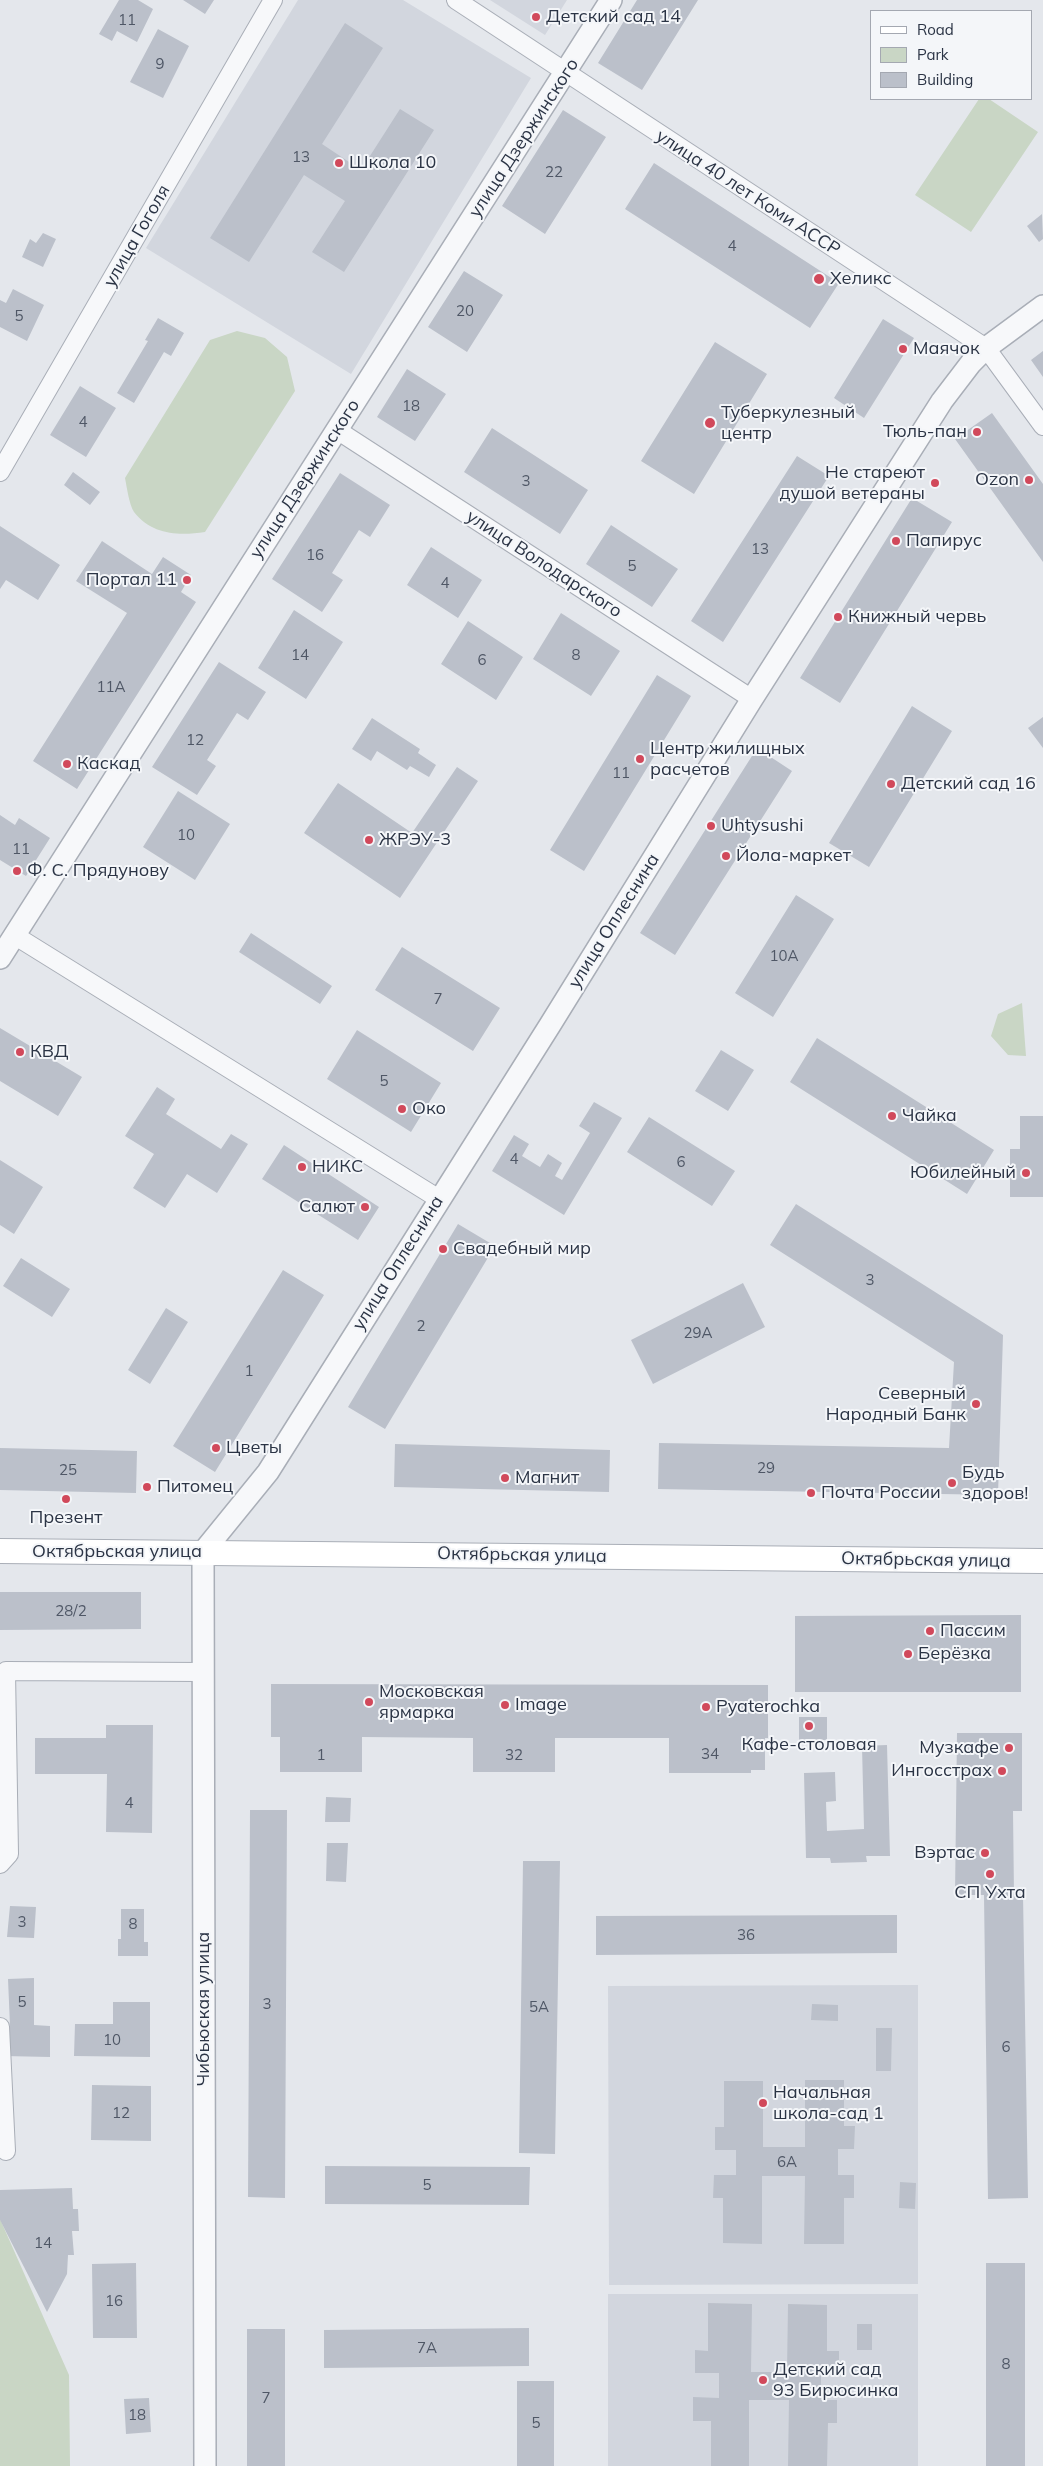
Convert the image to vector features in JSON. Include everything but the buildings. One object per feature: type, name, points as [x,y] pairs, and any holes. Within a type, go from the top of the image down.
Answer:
[{"type":"main road","name":"Октябрьская улица","points":[[0,1551],[1043,1561]]},
{"type":"street","name":"улица Гоголя","points":[[0,472],[273,0]]},
{"type":"street","name":"улица 40 лет Коми АССР","points":[[456,0],[986,348],[1043,426]]},
{"type":"street","name":"улица Дзержинского","points":[[0,958],[611,0]]},
{"type":"street","name":"улица Оплеснина","points":[[203,1552],[268,1472],[550,1025],[752,699],[942,401],[971,363],[986,348],[1043,306]]},
{"type":"street","name":"улица Володарского","points":[[337,430],[752,699]]},
{"type":"street","points":[[14,935],[439,1199]]},
{"type":"street","name":"Чибьюская улица","points":[[203,1552],[205,2466]]},
{"type":"street","points":[[0,1864],[9,1854],[6,1671],[203,1672]]},
{"type":"street","points":[[0,2027],[6,2151]]},
{"type":"shaded area","name":"Школа 10","points":[[298,0],[403,0],[531,78],[351,374],[146,248]]},
{"type":"shaded area","name":"Детский сад 14","points":[[490,0],[567,0],[545,35]]},
{"type":"shaded area","name":"Начальная школа-сад 1","points":[[918,1985],[918,2284],[609,2285],[608,1986]]},
{"type":"shaded area","name":"Детский сад 93 Бирюсинка","points":[[608,2294],[918,2294],[918,2466],[608,2466]]},
{"type":"green space","points":[[978,100],[990,100],[1038,132],[971,232],[915,195]]},
{"type":"green space","points":[[237,331],[265,338],[287,357],[295,391],[205,532],[185,534],[158,529],[141,520],[132,509],[125,478],[210,340]]},
{"type":"green space","points":[[1022,1003],[1026,1056],[1008,1055],[991,1036],[998,1014]]},
{"type":"green space","points":[[0,2219],[69,2375],[70,2466],[0,2466]]},
{"type":"place","name":"Детский сад 14","points":[[536,17]]},
{"type":"place","name":"Школа 10","points":[[339,163]]},
{"type":"place","name":"Хеликс","points":[[819,279]]},
{"type":"place","name":"Маячок","points":[[903,349]]},
{"type":"place","name":"Туберкулезный центр","points":[[710,423]]},
{"type":"place","name":"Тюль-пан","points":[[977,432]]},
{"type":"place","name":"Ozon","points":[[1029,480]]},
{"type":"place","name":"Не стареют душой ветераны","points":[[935,483]]},
{"type":"place","name":"Папирус","points":[[896,541]]},
{"type":"place","name":"Портал 11","points":[[187,580]]},
{"type":"place","name":"Книжный червь","points":[[838,617]]},
{"type":"place","name":"Центр жилищных расчетов","points":[[640,759]]},
{"type":"place","name":"Каскад","points":[[67,764]]},
{"type":"place","name":"Детский сад 16","points":[[891,784]]},
{"type":"place","name":"Uhtysushi","points":[[711,826]]},
{"type":"place","name":"ЖРЭУ-3","points":[[369,840]]},
{"type":"place","name":"Йола-маркет","points":[[726,856]]},
{"type":"place","name":"Ф. С. Прядунову","points":[[17,871]]},
{"type":"place","name":"КВД","points":[[20,1052]]},
{"type":"place","name":"Око","points":[[402,1109]]},
{"type":"place","name":"Чайка","points":[[892,1116]]},
{"type":"place","name":"НИКС","points":[[302,1167]]},
{"type":"place","name":"Юбилейный","points":[[1026,1173]]},
{"type":"place","name":"Салют","points":[[365,1207]]},
{"type":"place","name":"Свадебный мир","points":[[443,1249]]},
{"type":"place","name":"Северный Народный Банк","points":[[976,1404]]},
{"type":"place","name":"Цветы","points":[[216,1448]]},
{"type":"place","name":"Магнит","points":[[505,1478]]},
{"type":"place","name":"Будь здоров!","points":[[952,1483]]},
{"type":"place","name":"Питомец","points":[[147,1487]]},
{"type":"place","name":"Почта России","points":[[811,1493]]},
{"type":"place","name":"Презент","points":[[66,1499]]},
{"type":"place","name":"Пассим","points":[[930,1631]]},
{"type":"place","name":"Берёзка","points":[[908,1654]]},
{"type":"place","name":"Московская ярмарка","points":[[369,1702]]},
{"type":"place","name":"Image","points":[[505,1705]]},
{"type":"place","name":"Pyaterochka","points":[[706,1707]]},
{"type":"place","name":"Кафе-столовая","points":[[809,1726]]},
{"type":"place","name":"Музкафе","points":[[1009,1748]]},
{"type":"place","name":"Ингосстрах","points":[[1002,1771]]},
{"type":"place","name":"Вэртас","points":[[985,1853]]},
{"type":"place","name":"СП Ухта","points":[[990,1874]]},
{"type":"place","name":"Начальная школа-сад 1","points":[[763,2103]]},
{"type":"place","name":"Детский сад 93 Бирюсинка","points":[[763,2380]]}]
